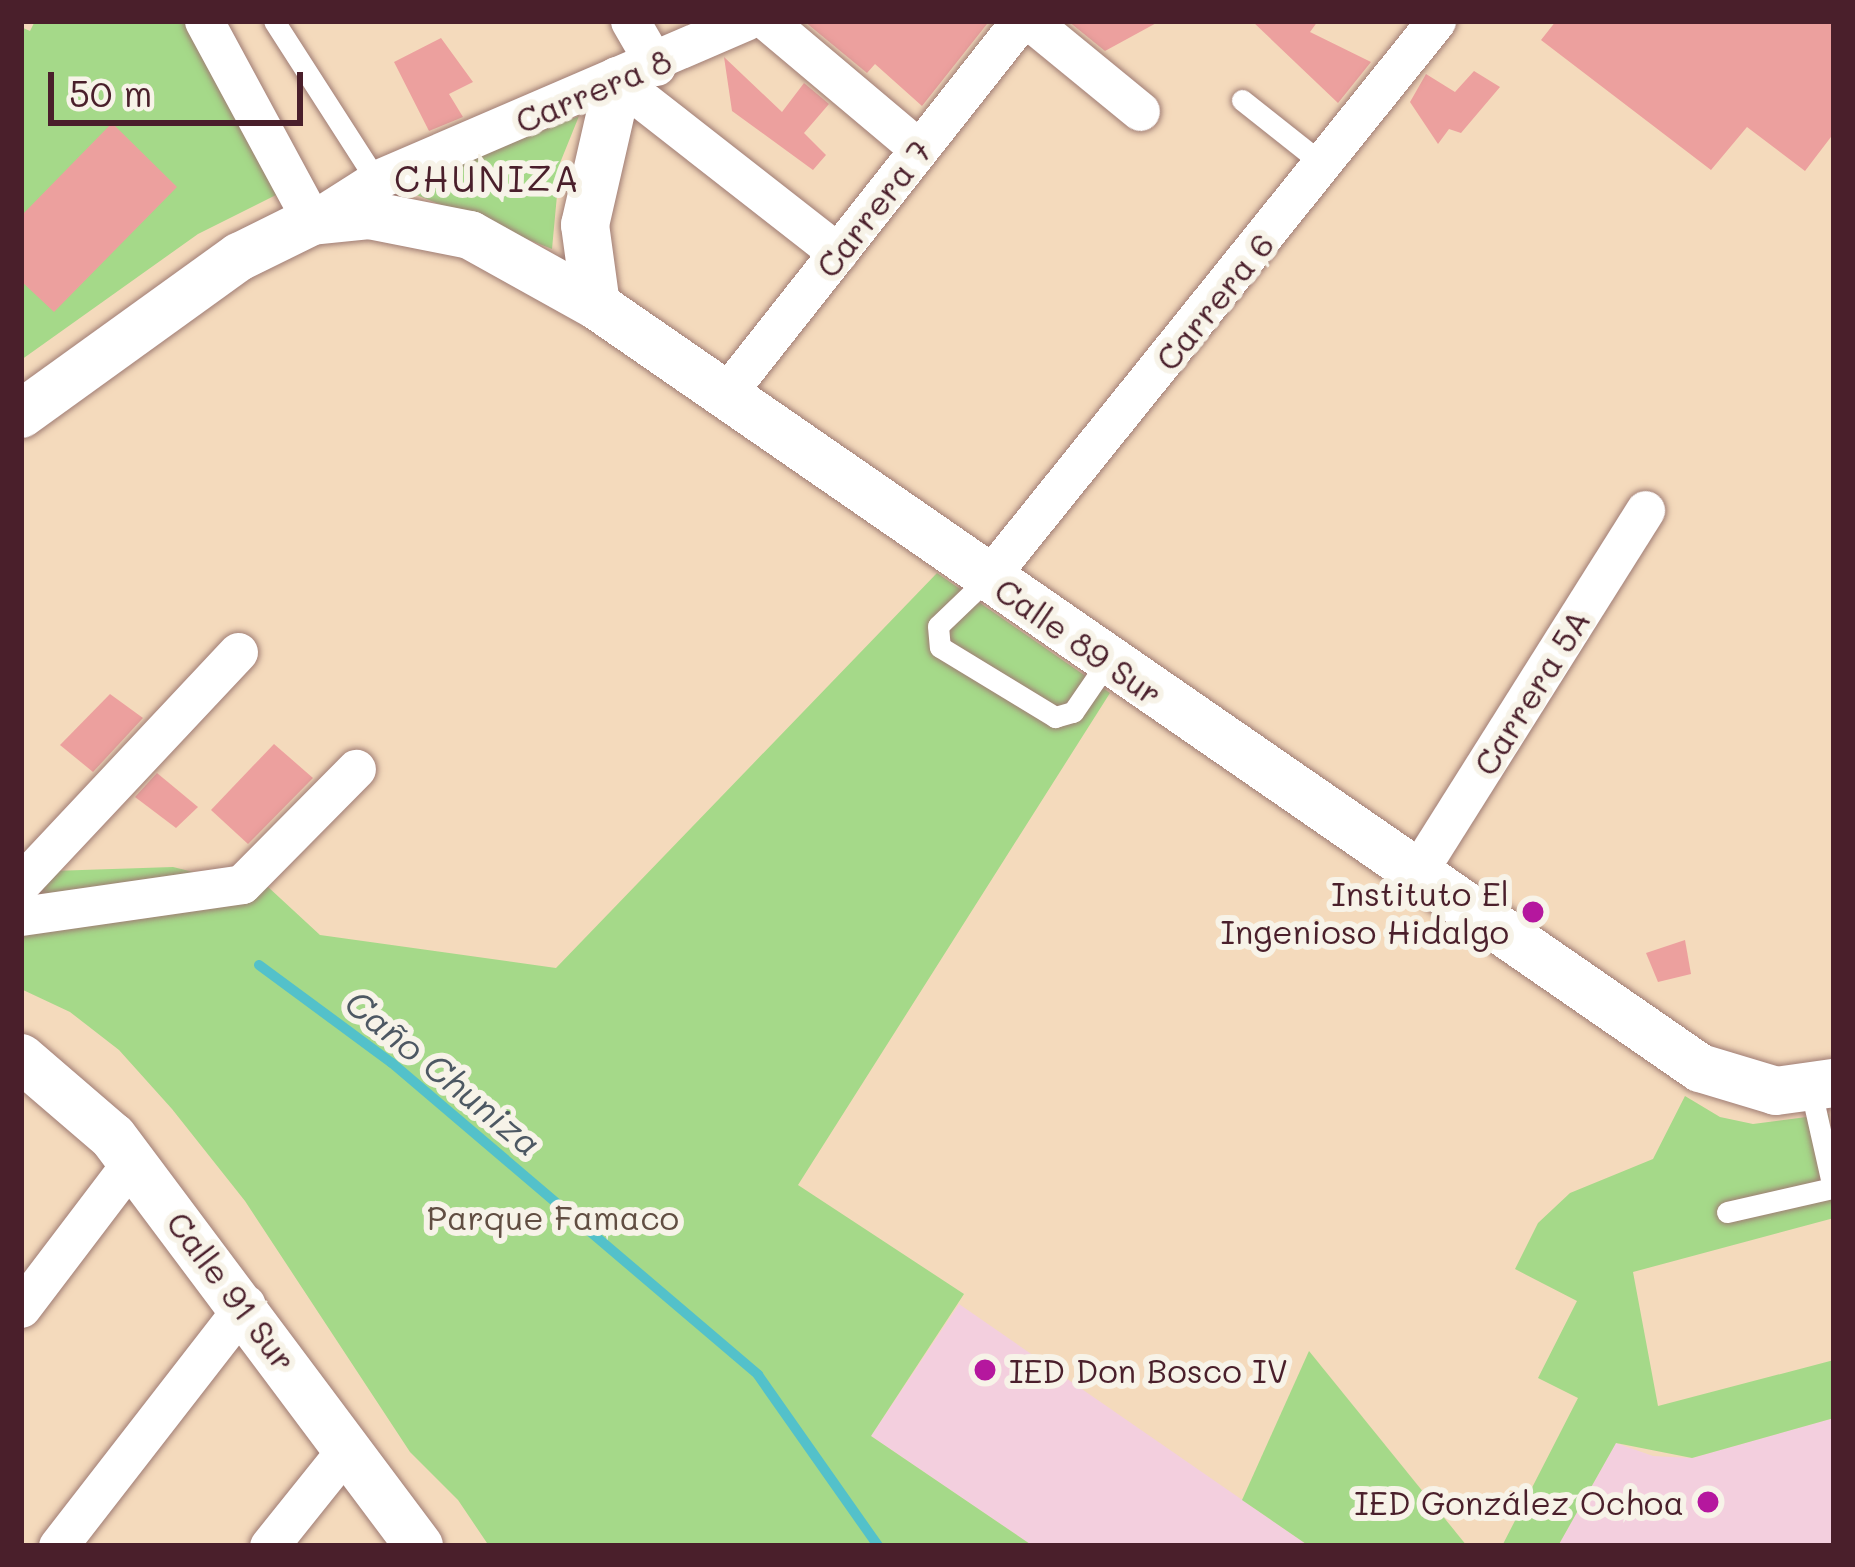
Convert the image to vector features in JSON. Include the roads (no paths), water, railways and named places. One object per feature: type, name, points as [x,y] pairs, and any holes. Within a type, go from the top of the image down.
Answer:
[{"type":"street","points":[[596,305],[586,225],[637,73],[630,21]]},
{"type":"street","name":"Carrera 8","points":[[312,221],[376,180],[637,73],[746,21]]},
{"type":"street","points":[[766,21],[918,148]]},
{"type":"street","name":"Carrera 7","points":[[725,395],[1020,21]]},
{"type":"street","points":[[1030,21],[1140,112]]},
{"type":"street","name":"Carrera 6","points":[[988,578],[1436,21]]},
{"type":"street","points":[[216,24],[312,221]]},
{"type":"street","points":[[637,73],[838,253]]},
{"type":"street","name":"Calle 89 Sur","points":[[21,414],[254,247],[312,221],[369,215],[470,236],[596,305],[1700,1068],[1758,1087],[1823,1086]]},
{"type":"street","name":"Carrera 5A","points":[[1416,874],[1645,510]]},
{"type":"street","points":[[21,883],[238,652]]},
{"type":"street","points":[[21,916],[242,884],[356,769]]},
{"type":"street","name":"Calle 91 Sur","points":[[27,1074],[132,1162],[245,1304],[419,1546]]},
{"type":"street","points":[[21,1308],[132,1162]]},
{"type":"street","points":[[58,1546],[245,1304]]},
{"type":"street","points":[[269,1546],[349,1446]]},
{"type":"lane","points":[[274,21],[376,180]]},
{"type":"lane","points":[[1242,100],[1324,165]]},
{"type":"lane","points":[[988,578],[938,626],[940,647],[1055,717],[1073,712],[1108,661]]},
{"type":"lane","points":[[1727,1212],[1833,1188],[1823,1086]]},
{"type":"waterway","name":"Caño Chuniza","points":[[259,965],[392,1063],[758,1375],[878,1546]]},
{"type":"place","name":"Instituto El Ingenioso Hidalgo","points":[[1533,912]]},
{"type":"place","name":"IED Don Bosco IV","points":[[985,1370]]},
{"type":"place","name":"IED González Ochoa","points":[[1708,1502]]},
{"type":"district","name":"CHUNIZA","points":[[488,178]]},
{"type":"park label","name":"Parque Famaco","points":[[553,1217]]}]
